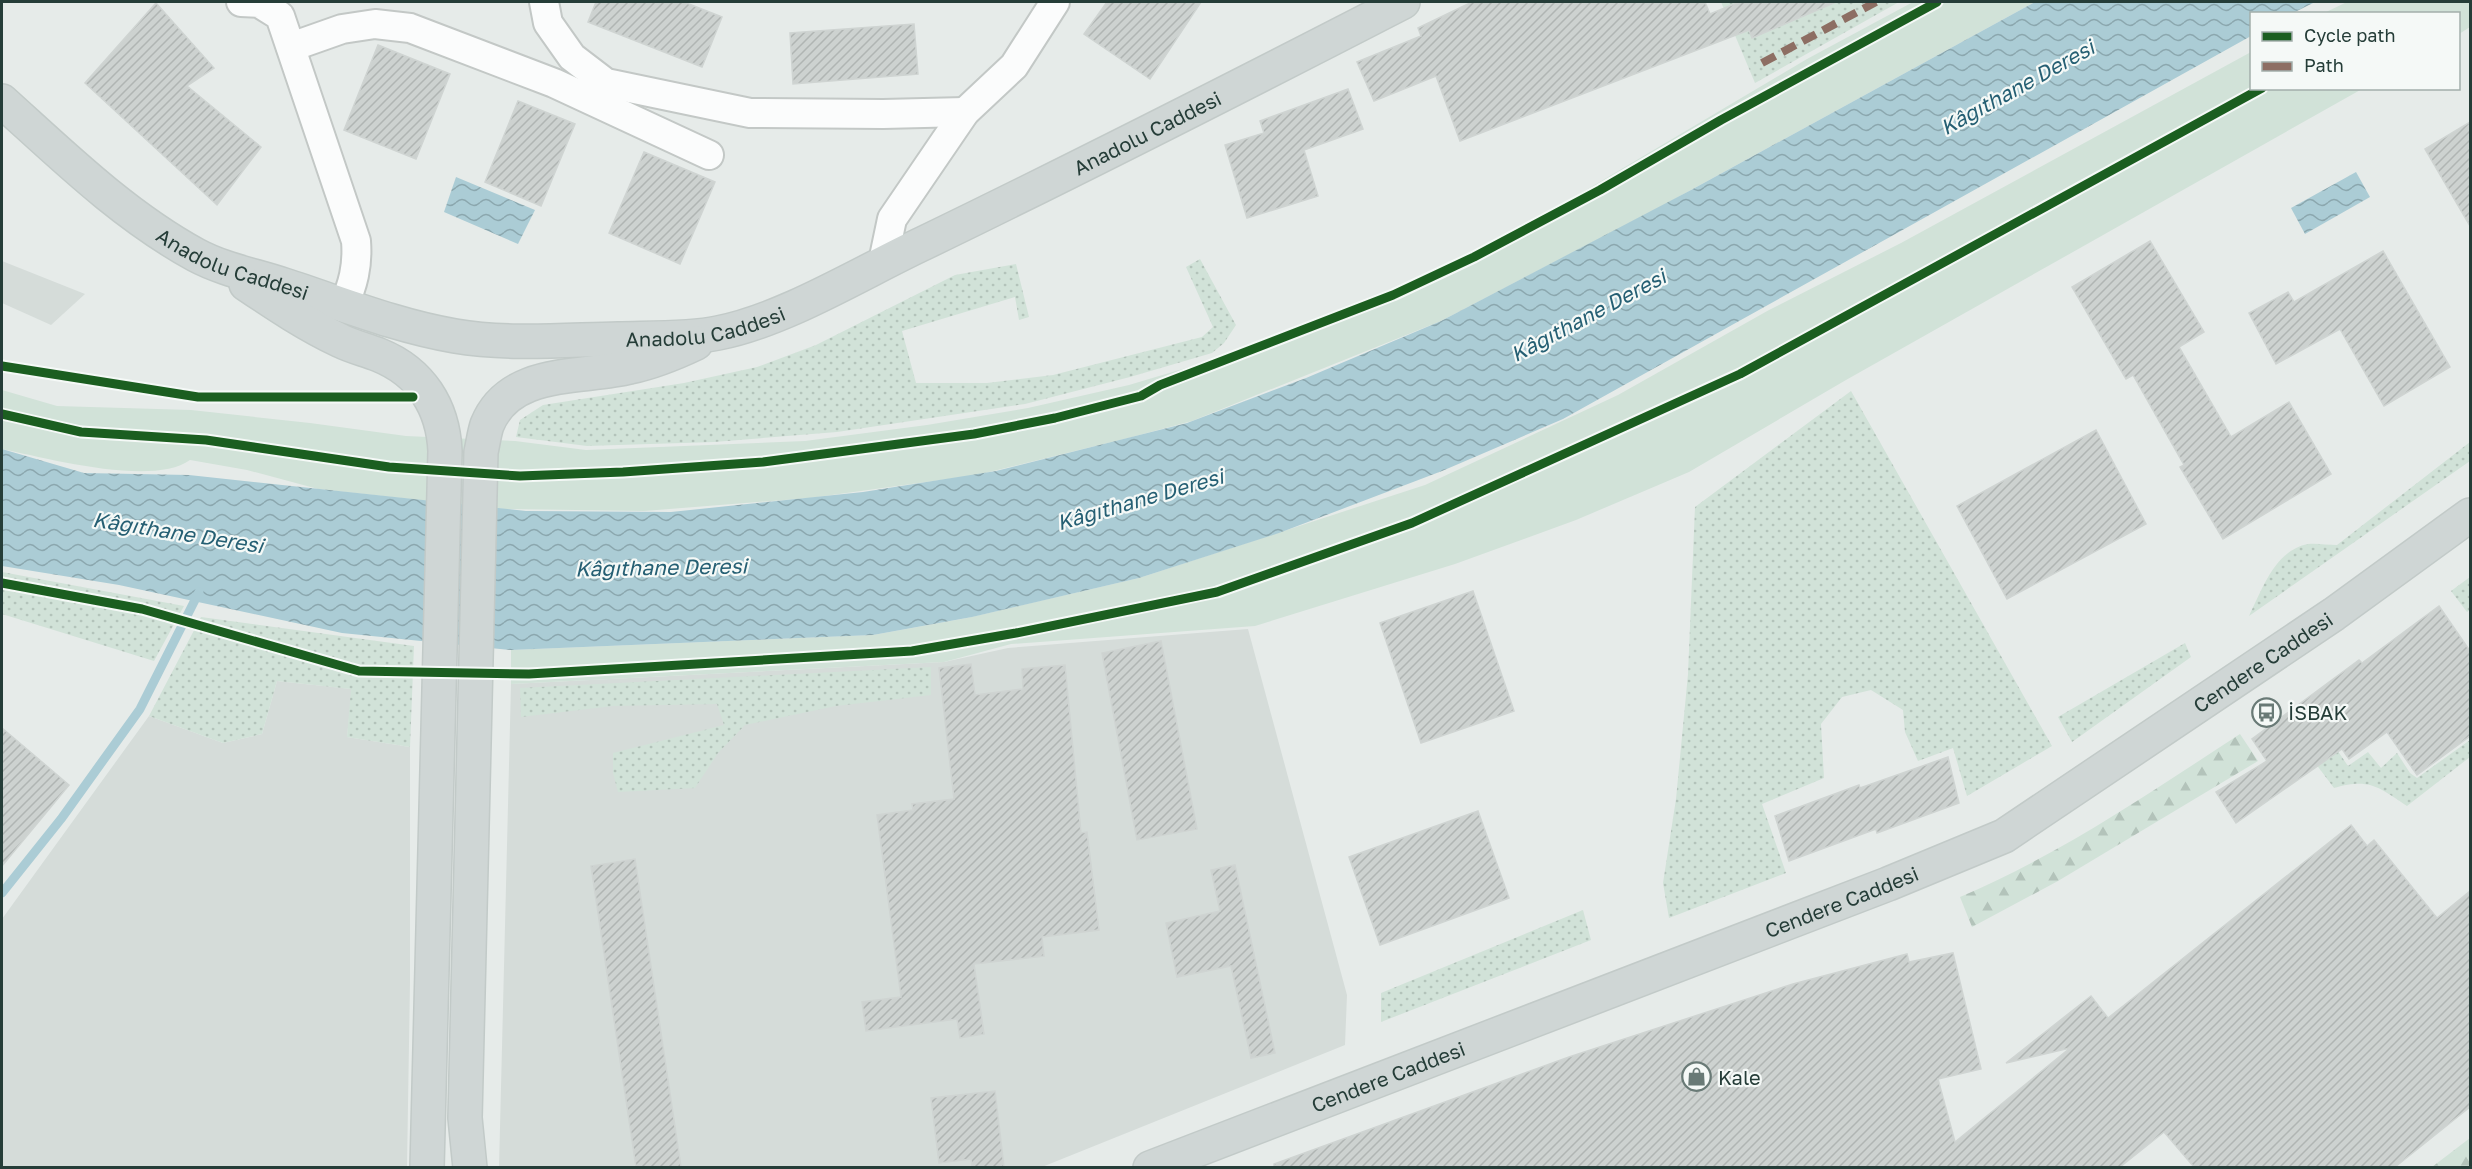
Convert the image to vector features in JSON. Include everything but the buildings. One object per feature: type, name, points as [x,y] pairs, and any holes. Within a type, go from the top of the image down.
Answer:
[{"type":"main road","name":"Anadolu Caddesi","points":[[2,101],[103,191],[153,229],[195,254],[223,267],[423,330],[481,339],[554,341],[716,334],[788,310],[1073,171],[1402,2]]},
{"type":"main road","points":[[223,267],[286,312],[343,342],[382,356],[409,371],[426,389],[442,424],[445,451],[428,1154]]},
{"type":"main road","points":[[470,1167],[470,1149],[465,1118],[482,452],[487,427],[495,410],[517,389],[567,375],[637,366],[716,334]]},
{"type":"main road","name":"Cendere Caddesi","points":[[1150,1167],[1888,885],[2004,836],[2334,614],[2470,515]]},
{"type":"main road","points":[[455,1167],[458,1142],[465,1118]]},
{"type":"street","points":[[241,2],[259,3],[280,16],[291,46],[356,241],[356,268],[343,306]]},
{"type":"street","points":[[544,2],[548,23],[572,57],[606,83],[750,113],[966,112]]},
{"type":"street","points":[[883,262],[892,219],[966,112],[1014,66],[1055,2]]},
{"type":"street","points":[[291,46],[342,29],[375,24],[410,28],[554,83],[709,155]]},
{"type":"shaded area","points":[[2,261],[85,294],[51,325],[2,303]]},
{"type":"shaded area","points":[[1248,629],[1347,995],[1345,1045],[1042,1167],[499,1168],[511,684],[944,662],[1008,648]]},
{"type":"shaded area","points":[[277,681],[352,689],[347,737],[410,747],[407,1167],[2,1168],[2,919],[149,716],[223,743],[262,734]]},
{"type":"green space","points":[[1721,2],[1899,2],[1755,83]]},
{"type":"green space","points":[[1913,2],[2035,2],[1658,208],[1441,321],[1192,421],[977,475],[810,498],[644,511],[504,509],[318,489],[247,470],[190,460],[173,468],[126,471],[71,464],[2,449],[2,390],[57,406],[191,410],[406,436],[515,441],[586,450],[805,441],[927,425],[1028,408],[1129,385],[1206,362],[1420,279],[1571,199],[1807,59]]},
{"type":"green space","points":[[2347,2],[2470,2],[2470,27],[2460,33],[2460,12],[2326,12]]},
{"type":"green space","points":[[2250,53],[2250,90],[2360,90],[1846,380],[1689,472],[1576,520],[1455,564],[1255,626],[1011,644],[944,662],[511,684],[511,650],[873,635],[967,618],[1139,578],[1425,485],[1618,395],[1769,310],[1901,243]]},
{"type":"green space","points":[[1200,259],[1236,325],[1224,343],[1212,353],[1130,377],[1025,404],[837,432],[714,442],[587,446],[516,437],[520,420],[543,405],[684,383],[757,367],[816,345],[955,275],[1016,264],[1029,317],[1019,320],[1015,297],[902,331],[916,383],[987,383],[1053,375],[1202,337],[1213,327],[1186,267]]},
{"type":"green space","points":[[1851,391],[2052,746],[1967,796],[1953,748],[1918,761],[1905,732],[1903,710],[1871,690],[1842,697],[1821,724],[1824,778],[1762,804],[1786,873],[1669,918],[1663,883],[1676,799],[1688,674],[1695,507]]},
{"type":"green space","points":[[2470,442],[2470,461],[2249,616],[2271,572],[2287,554],[2308,544],[2337,545]]},
{"type":"green space","points":[[2,572],[184,606],[154,661],[2,614]]},
{"type":"green space","points":[[2470,577],[2470,610],[2467,612],[2451,591]]},
{"type":"green space","points":[[201,617],[414,646],[410,747],[347,737],[351,689],[277,681],[262,734],[223,743],[149,716]]},
{"type":"green space","points":[[2185,643],[2191,657],[2072,742],[2058,717]]},
{"type":"green space","points":[[931,667],[931,695],[836,706],[745,725],[718,753],[695,788],[618,792],[613,773],[613,753],[724,725],[717,704],[613,706],[521,717],[520,688]]},
{"type":"green space","points":[[2282,719],[2323,729],[2348,766],[2368,752],[2381,768],[2397,753],[2410,773],[2417,778],[2470,740],[2470,757],[2407,806],[2381,789],[2365,784],[2334,788]]},
{"type":"green space","points":[[2240,734],[2258,761],[2058,881],[1972,927],[1960,897],[2069,842],[2138,801]]},
{"type":"green space","points":[[1583,910],[1591,940],[1381,1022],[1381,993]]},
{"type":"green space","points":[[2470,1138],[2470,1167],[2432,1167]]},
{"type":"water","name":"Kâğıthane Deresi","points":[[2035,2],[2315,2],[2295,12],[2250,12],[2250,37],[1563,419],[1442,471],[1279,533],[1139,578],[972,617],[873,635],[511,650],[342,633],[119,585],[2,566],[2,449],[84,473],[189,475],[526,511],[671,512],[863,492],[996,471],[1187,423],[1306,378],[1441,321],[1691,190]]},
{"type":"water","points":[[2356,172],[2370,197],[2305,234],[2291,208]]},
{"type":"water","points":[[456,177],[535,210],[518,244],[444,212]]},
{"type":"waterway","points":[[2,893],[61,819],[140,709],[199,592]]},
{"type":"marked path","points":[[1762,63],[1876,2]]},
{"type":"cycle path","points":[[2,414],[81,432],[206,440],[389,467],[520,476],[623,472],[763,462],[974,434],[1055,418],[1141,396],[1160,385],[1393,295],[1474,257],[1600,190],[1721,120],[1937,2]]},
{"type":"cycle path","points":[[2,583],[142,609],[359,671],[529,674],[912,651],[1016,633],[1217,592],[1412,523],[1740,374],[2258,90]]},
{"type":"cycle path","points":[[2,366],[198,397],[413,397]]},
{"type":"place","name":"İSBAK","points":[[2267,712]]},
{"type":"place","name":"Kale","points":[[1697,1077]]}]
